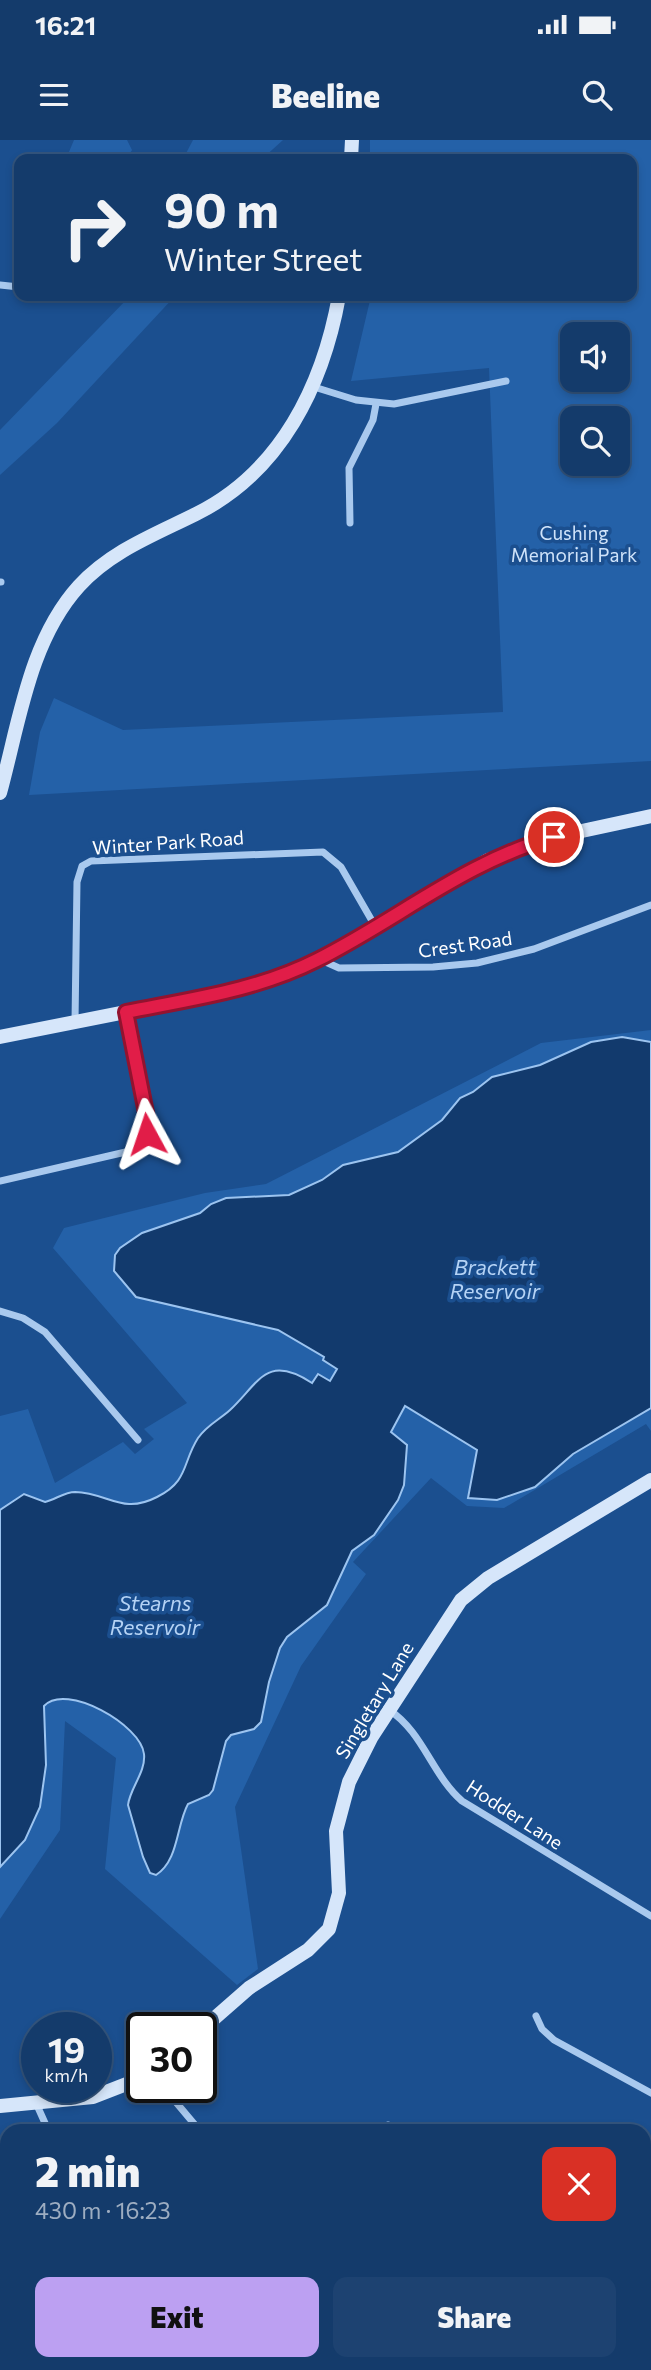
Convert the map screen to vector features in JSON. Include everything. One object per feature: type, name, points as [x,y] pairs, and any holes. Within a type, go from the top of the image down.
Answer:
[{"type":"street","points":[[0,793],[38,657],[51,625],[65,604],[89,576],[112,557],[207,508],[240,485],[283,440],[314,387],[329,342],[338,301]]},
{"type":"street","points":[[314,387],[376,404],[403,404],[478,384],[506,381]]},
{"type":"street","points":[[350,523],[349,468],[373,420],[376,404]]},
{"type":"street","points":[[0,1037],[248,986],[319,959],[505,853],[554,837],[651,816]]},
{"type":"street","name":"Winter Park Road","points":[[75,1023],[77,882],[82,866],[91,861],[323,852],[341,867],[375,926]]},
{"type":"street","name":"Crest Road","points":[[319,959],[335,967],[361,969],[477,963],[534,949],[651,905]]},
{"type":"street","points":[[0,1181],[130,1151],[145,1140],[148,1123],[126,1012]]},
{"type":"street","points":[[0,1311],[23,1318],[45,1332],[138,1440]]},
{"type":"street","name":"Singletary Lane","points":[[217,2016],[249,1988],[308,1950],[329,1928],[338,1904],[336,1843],[340,1808],[354,1770],[447,1619],[469,1592],[651,1480]]},
{"type":"street","name":"Hodder Lane","points":[[389,1710],[406,1722],[444,1782],[462,1801],[651,1916]]},
{"type":"street","points":[[536,2016],[542,2029],[554,2040],[651,2093]]},
{"type":"street","points":[[0,2106],[36,2103],[45,2124]]},
{"type":"street","points":[[177,2103],[194,2124]]},
{"type":"green space","points":[[74,140],[127,140],[132,150],[130,154],[68,154]]},
{"type":"green space","points":[[193,140],[283,140],[268,154],[186,154]]},
{"type":"green space","name":"Cushing Memorial Park","points":[[370,140],[651,140],[651,761],[29,795],[40,732],[54,698],[123,730],[503,712],[489,368],[351,381],[370,301],[637,301],[637,154],[370,154]]},
{"type":"green space","points":[[125,301],[170,301],[57,423],[0,475],[0,430]]},
{"type":"green space","points":[[651,1030],[651,1431],[646,1424],[504,1508],[467,1506],[431,1478],[353,1562],[366,1574],[301,1666],[235,1807],[258,1969],[237,1985],[105,1869],[116,1758],[65,1721],[60,1830],[0,1919],[0,1416],[28,1409],[55,1483],[123,1442],[135,1454],[154,1439],[144,1429],[187,1403],[53,1248],[64,1228],[205,1193],[266,1184],[541,1043]]},
{"type":"water","points":[[622,1037],[651,1042],[651,1408],[573,1454],[535,1487],[497,1500],[468,1498],[477,1450],[405,1406],[391,1432],[407,1445],[404,1485],[398,1500],[374,1535],[352,1551],[327,1605],[287,1637],[280,1648],[269,1682],[261,1722],[254,1729],[231,1735],[226,1741],[213,1790],[209,1795],[188,1804],[173,1852],[163,1869],[156,1875],[150,1873],[128,1805],[144,1761],[140,1743],[117,1720],[101,1710],[68,1699],[54,1700],[44,1706],[46,1765],[40,1807],[25,1840],[0,1867],[0,1510],[24,1494],[45,1502],[68,1493],[87,1493],[125,1504],[145,1502],[157,1497],[175,1485],[180,1478],[202,1433],[265,1375],[273,1371],[284,1371],[312,1383],[318,1374],[330,1381],[337,1369],[323,1360],[324,1357],[278,1330],[136,1297],[114,1271],[115,1255],[120,1248],[142,1233],[200,1213],[211,1204],[226,1198],[289,1195],[322,1180],[343,1165],[398,1152],[442,1120],[460,1098],[473,1092],[492,1077],[540,1065],[591,1042]]},
{"type":"route","points":[[147,1134],[149,1128],[126,1012],[226,992],[302,967],[488,860],[554,837]]},
{"type":"water label","name":"Brackett Reservoir","points":[[495,1278]]},
{"type":"water label","name":"Stearns Reservoir","points":[[155,1614]]}]
